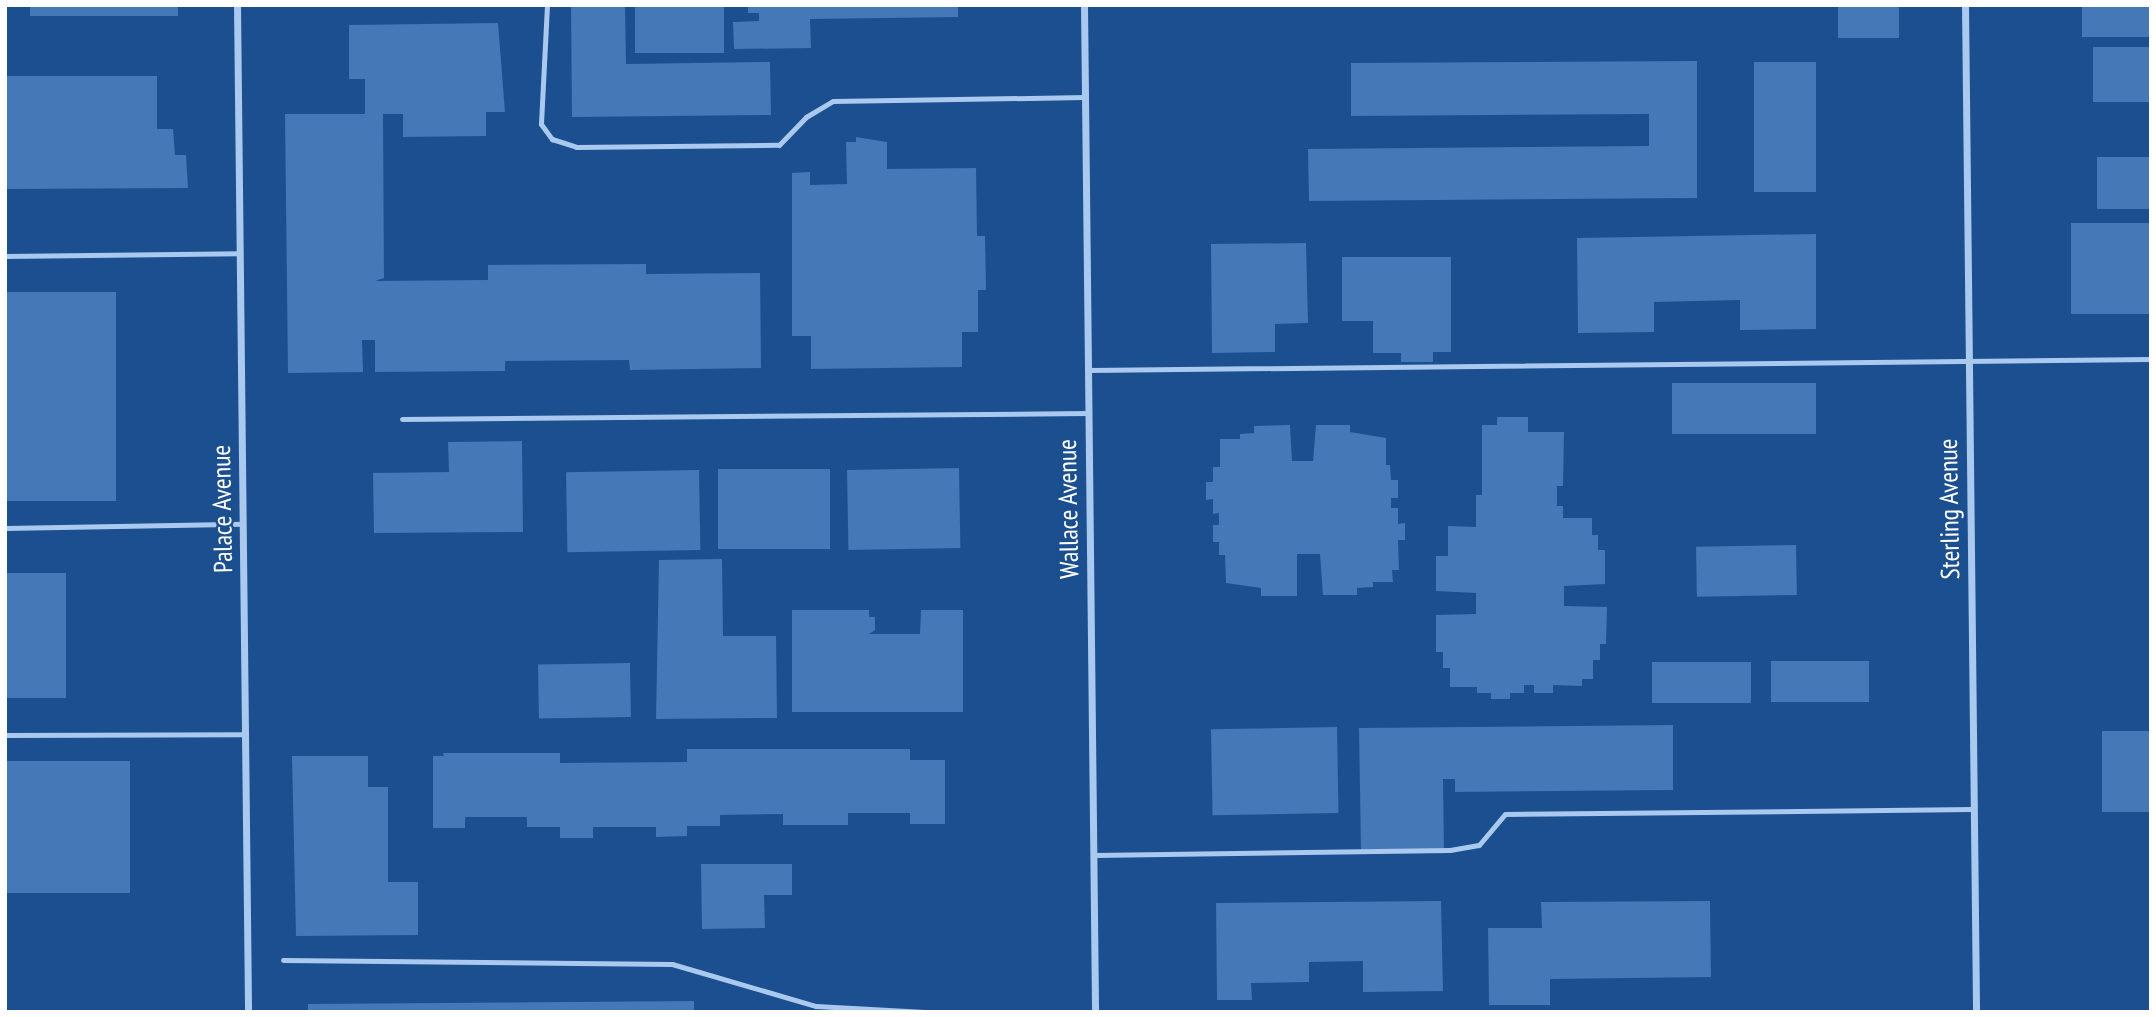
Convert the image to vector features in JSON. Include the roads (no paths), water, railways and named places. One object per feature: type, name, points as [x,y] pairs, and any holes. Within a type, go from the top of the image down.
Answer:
[{"type":"street","name":"Palace Avenue","points":[[237,5],[248,1012]]},
{"type":"street","name":"Wallace Avenue","points":[[1084,5],[1095,1012]]},
{"type":"street","name":"Sterling Avenue","points":[[1965,5],[1976,1012]]},
{"type":"lane","points":[[547,5],[541,124],[552,139],[576,147],[779,145],[806,117],[833,101],[1085,97]]},
{"type":"lane","points":[[5,256],[240,253]]},
{"type":"lane","points":[[1088,370],[2151,359]]},
{"type":"lane","points":[[402,419],[1088,413]]},
{"type":"lane","points":[[5,528],[243,524]]},
{"type":"lane","points":[[5,735],[245,734]]},
{"type":"lane","points":[[1094,855],[1450,850],[1479,845],[1505,814],[1973,808]]},
{"type":"lane","points":[[283,960],[672,964],[816,1006],[925,1012]]}]
